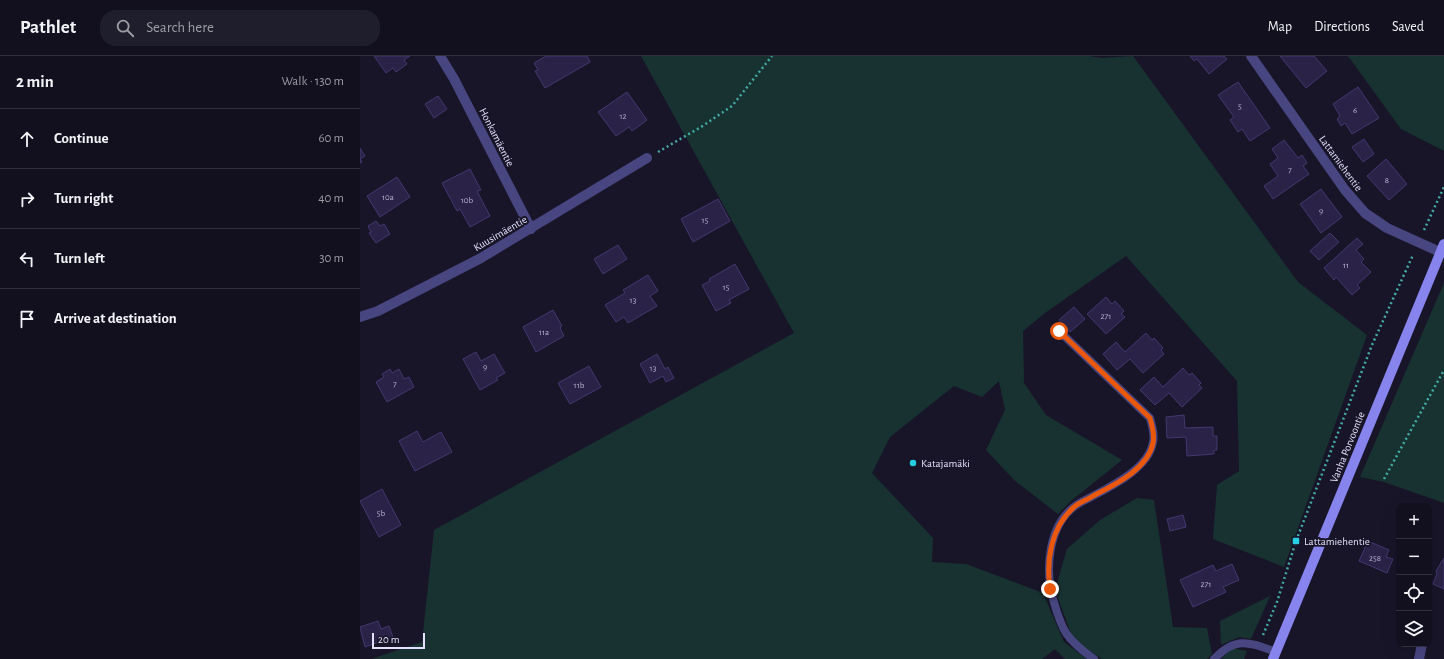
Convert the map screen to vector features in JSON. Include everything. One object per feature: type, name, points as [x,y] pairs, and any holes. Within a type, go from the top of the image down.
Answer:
[{"type":"street","name":"Honkamäentie","points":[[440,56],[454,79],[531,229]]},
{"type":"street","name":"Lattamiehentie","points":[[1251,56],[1345,190],[1365,213],[1387,228],[1442,248]]},
{"type":"street","name":"Kuusimäentie","points":[[360,317],[378,312],[428,287],[531,229],[647,158]]},
{"type":"street","name":"Vanha Porvoontie","points":[[1275,655],[1442,248]]},
{"type":"street","points":[[1419,659],[1421,647]]},
{"type":"lane","points":[[1059,331],[1150,418],[1154,431],[1153,443],[1149,454],[1139,465],[1121,481],[1075,506],[1066,516],[1057,530],[1050,555],[1048,574],[1050,589],[1059,621],[1070,640],[1094,659]]},
{"type":"lane","points":[[1214,659],[1230,644],[1240,643],[1258,645],[1275,655]]},
{"type":"path","points":[[647,158],[701,127],[732,106],[772,56]]},
{"type":"path","points":[[1423,232],[1444,187]]},
{"type":"path","points":[[1258,645],[1277,602],[1296,541],[1372,345],[1416,250]]},
{"type":"path","points":[[1384,480],[1444,370]]},
{"type":"green space","points":[[641,56],[1088,56],[1102,58],[1133,56],[1298,282],[1367,335],[1284,567],[1213,539],[1217,485],[1239,471],[1237,381],[1126,256],[1045,313],[1023,331],[1024,383],[1046,415],[1122,460],[1072,500],[1058,514],[1014,480],[986,450],[1005,410],[999,381],[982,397],[954,386],[890,437],[872,473],[933,538],[932,562],[966,564],[1043,593],[1064,642],[1087,659],[1065,659],[1055,649],[1042,659],[371,659],[422,642],[434,530],[794,333]]},
{"type":"green space","points":[[1348,56],[1444,56],[1444,151],[1401,129]]},
{"type":"green space","points":[[1444,283],[1444,503],[1384,482],[1360,477]]},
{"type":"green space","points":[[1137,498],[1154,500],[1173,627],[1207,628],[1212,654],[1207,659],[1102,659],[1073,639],[1055,590],[1067,549],[1100,520]]},
{"type":"green space","points":[[1270,596],[1251,639],[1239,637],[1221,645],[1220,621]]},
{"type":"green space","points":[[1232,648],[1247,651],[1244,659],[1221,659]]},
{"type":"building","points":[[374,56],[410,56],[404,60],[407,64],[396,72],[393,68],[386,73]]},
{"type":"building","points":[[546,56],[587,56],[590,62],[545,88],[535,71],[538,70],[534,63]]},
{"type":"building","points":[[1190,56],[1224,56],[1227,59],[1209,74],[1197,59],[1194,61]]},
{"type":"building","points":[[1280,56],[1314,56],[1327,71],[1306,88]]},
{"type":"building","points":[[1238,82],[1270,128],[1250,141],[1242,129],[1238,132],[1230,120],[1234,117],[1218,95]]},
{"type":"building","points":[[1358,87],[1379,118],[1352,134],[1345,123],[1341,126],[1337,119],[1340,116],[1333,104]]},
{"type":"building","points":[[627,92],[647,120],[632,131],[629,127],[616,136],[598,112]]},
{"type":"building","points":[[438,96],[447,109],[434,118],[425,104]]},
{"type":"building","points":[[1364,139],[1374,154],[1363,162],[1352,147]]},
{"type":"building","points":[[1284,140],[1298,158],[1302,155],[1307,163],[1303,166],[1309,174],[1273,199],[1264,186],[1278,176],[1270,164],[1278,158],[1272,149]]},
{"type":"building","points":[[360,148],[365,156],[360,159]]},
{"type":"building","points":[[1386,159],[1407,184],[1389,200],[1367,176]]},
{"type":"building","points":[[470,169],[481,190],[477,191],[490,216],[470,227],[460,209],[457,211],[442,183]]},
{"type":"building","points":[[397,177],[410,197],[380,217],[367,196]]},
{"type":"building","points":[[1321,189],[1342,217],[1321,233],[1300,204]]},
{"type":"building","points":[[718,199],[730,221],[693,242],[681,219]]},
{"type":"building","points":[[376,221],[380,226],[384,224],[390,234],[376,243],[369,233],[371,232],[368,226]]},
{"type":"building","points":[[1330,233],[1339,242],[1319,260],[1310,251]]},
{"type":"building","points":[[1357,238],[1363,244],[1356,250],[1364,259],[1361,262],[1371,272],[1357,285],[1360,288],[1352,295],[1336,277],[1334,280],[1324,268]]},
{"type":"building","points":[[618,245],[627,259],[603,274],[594,259]]},
{"type":"building","points":[[735,264],[749,289],[729,300],[731,303],[716,311],[702,285],[710,281],[709,279]]},
{"type":"building","points":[[648,275],[658,291],[650,296],[657,306],[628,323],[624,317],[616,322],[605,305],[625,293],[623,290]]},
{"type":"building","points":[[1106,297],[1112,304],[1115,301],[1124,311],[1121,314],[1125,317],[1106,334],[1087,314]]},
{"type":"building","points":[[1074,307],[1085,319],[1070,332],[1059,320]]},
{"type":"building","points":[[553,310],[562,326],[560,328],[564,336],[536,352],[523,327]]},
{"type":"building","points":[[1146,333],[1152,340],[1154,338],[1163,348],[1161,350],[1164,354],[1143,373],[1130,359],[1117,370],[1103,354],[1116,342],[1125,352]]},
{"type":"building","points":[[476,352],[481,361],[494,354],[505,373],[496,378],[498,380],[480,390],[463,359]]},
{"type":"building","points":[[657,354],[665,369],[668,367],[674,378],[666,382],[663,376],[650,383],[640,364]]},
{"type":"building","points":[[589,366],[601,387],[570,404],[558,383]]},
{"type":"building","points":[[1183,368],[1189,375],[1192,373],[1201,383],[1199,385],[1202,388],[1182,407],[1169,393],[1155,405],[1140,390],[1154,377],[1163,387]]},
{"type":"building","points":[[390,369],[392,373],[399,369],[404,379],[409,377],[414,387],[387,402],[376,382],[384,377],[382,374]]},
{"type":"building","points":[[1184,415],[1185,428],[1213,427],[1213,436],[1217,436],[1217,450],[1214,450],[1214,454],[1187,456],[1186,437],[1167,438],[1166,417]]},
{"type":"building","points":[[417,431],[423,442],[441,432],[452,452],[415,471],[399,441]]},
{"type":"building","points":[[382,489],[401,525],[379,537],[360,501]]},
{"type":"building","points":[[1183,515],[1186,527],[1170,531],[1167,519]]},
{"type":"building","points":[[1368,541],[1389,550],[1386,557],[1393,559],[1387,573],[1359,561]]},
{"type":"building","points":[[1444,558],[1444,589],[1433,584],[1437,574],[1436,571]]},
{"type":"building","points":[[1232,564],[1239,580],[1223,587],[1226,592],[1193,607],[1180,580],[1213,565],[1216,571]]},
{"type":"building","points":[[378,621],[381,629],[389,626],[393,637],[365,647],[360,627]]},
{"type":"place","name":"Katajamäki","points":[[913,463]]},
{"type":"place","name":"Lattamiehentie","points":[[1296,541]]},
{"type":"route","points":[[1050,589],[1048,574],[1050,555],[1057,530],[1066,516],[1075,506],[1121,481],[1139,465],[1149,454],[1153,443],[1154,431],[1150,418],[1059,331]]}]
